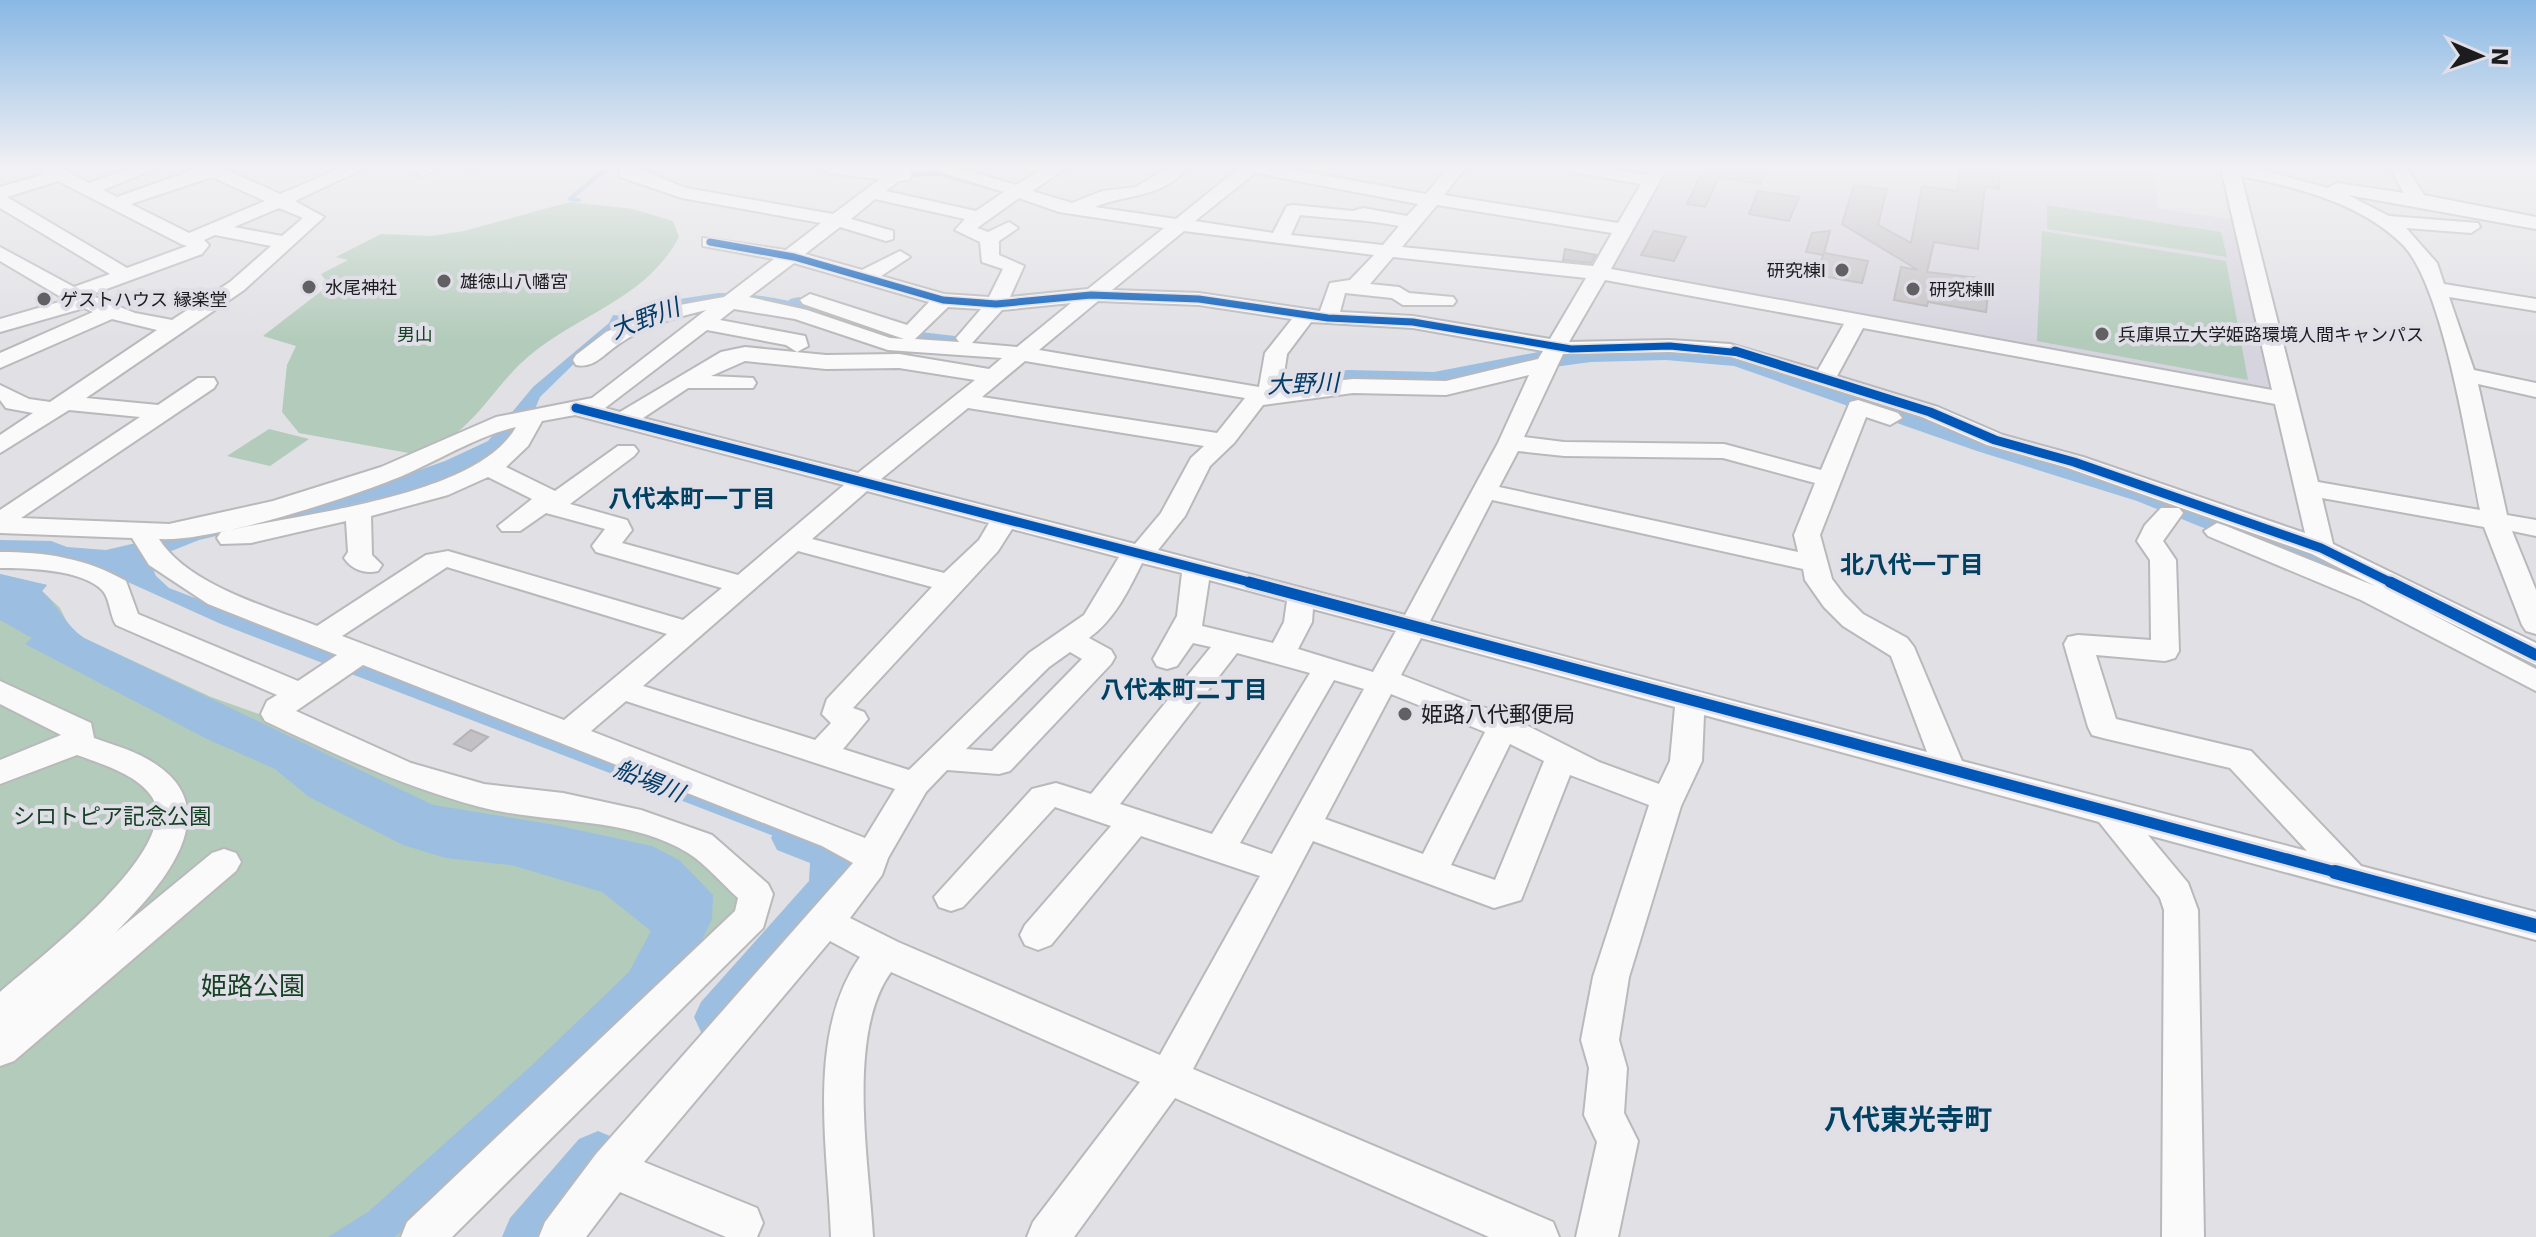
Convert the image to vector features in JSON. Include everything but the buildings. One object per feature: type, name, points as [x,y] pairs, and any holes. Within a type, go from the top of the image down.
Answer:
[{"type":"street","points":[[42,226],[125,275]]},
{"type":"street","points":[[0,326],[195,250],[199,245],[160,226]]},
{"type":"street","points":[[188,240],[220,226]]},
{"type":"street","points":[[0,446],[63,407],[237,286],[306,226]]},
{"type":"street","points":[[0,523],[141,532],[169,532],[213,524],[282,507],[390,472],[491,427],[599,403],[827,226]]},
{"type":"street","points":[[854,226],[886,235]]},
{"type":"street","points":[[969,226],[964,230],[990,239],[1009,228]]},
{"type":"street","points":[[568,734],[863,482],[1178,226]]},
{"type":"street","points":[[1184,226],[1279,240],[1599,273],[2284,399]]},
{"type":"street","points":[[1279,240],[1286,226]]},
{"type":"street","points":[[1348,287],[1356,286],[1411,226]]},
{"type":"street","points":[[1607,226],[1625,230]]},
{"type":"street","points":[[1048,1237],[1170,1074],[1510,443],[1549,358],[1627,226]]},
{"type":"street","points":[[2243,226],[2321,548]]},
{"type":"street","points":[[2392,226],[2407,236],[2427,263],[2437,289],[2465,375],[2495,521],[2509,559],[2531,584],[2536,625]]},
{"type":"street","points":[[2412,226],[2476,237]]},
{"type":"street","points":[[2470,226],[2476,237]]},
{"type":"street","points":[[0,242],[46,228]]},
{"type":"street","points":[[212,229],[288,243]]},
{"type":"street","points":[[2407,236],[2476,237]]},
{"type":"street","points":[[967,338],[996,304],[1014,266],[989,258],[990,239]]},
{"type":"street","points":[[710,242],[730,243],[787,256],[943,300],[996,304],[1091,295],[1199,299],[1317,316],[1413,322],[1549,358]]},
{"type":"street","points":[[0,253],[107,313],[176,327]]},
{"type":"street","points":[[801,297],[900,257]]},
{"type":"street","points":[[1374,268],[1479,279]]},
{"type":"street","points":[[560,1237],[611,1168],[826,922],[870,866],[871,857],[915,784],[996,700],[1067,638],[1094,621],[1111,598],[1132,557],[1172,516],[1200,463],[1255,400],[1271,388],[1276,353],[1317,316],[1337,287],[1399,293],[1403,299],[1446,301]]},
{"type":"street","points":[[747,288],[801,297],[911,334],[967,338],[1271,388],[1446,388],[1549,358],[1730,350],[2321,548],[2536,655]]},
{"type":"street","points":[[853,313],[896,289]]},
{"type":"street","points":[[2437,289],[2532,309]]},
{"type":"street","points":[[911,334],[943,300]]},
{"type":"street","points":[[584,360],[614,337],[662,314],[727,303],[775,307],[888,344],[1028,348]]},
{"type":"street","points":[[0,361],[107,313]]},
{"type":"street","points":[[1824,379],[1856,321]]},
{"type":"street","points":[[701,323],[797,341],[798,345],[781,358]]},
{"type":"street","points":[[624,420],[684,381],[729,357],[745,354],[837,363],[899,361],[994,376]]},
{"type":"street","points":[[2465,375],[2536,390]]},
{"type":"street","points":[[684,381],[745,383]]},
{"type":"street","points":[[0,523],[206,383]]},
{"type":"street","points":[[0,392],[18,399],[14,403],[164,412]]},
{"type":"street","points":[[964,401],[1112,421],[1221,441]]},
{"type":"street","points":[[1950,770],[1904,654],[1897,645],[1853,620],[1834,601],[1819,580],[1813,563],[1807,535],[1858,407],[2170,513],[2329,575],[2536,681]]},
{"type":"street","points":[[576,408],[1139,553],[2536,926]]},
{"type":"street","points":[[158,559],[209,540],[238,537],[358,511],[443,488],[487,467],[519,443],[533,416]]},
{"type":"street","points":[[1510,443],[1564,449],[1724,451],[1828,479]]},
{"type":"street","points":[[511,526],[626,451]]},
{"type":"street","points":[[487,467],[550,502],[618,525],[619,530],[605,546],[743,585]]},
{"type":"street","points":[[2304,487],[2536,528]]},
{"type":"street","points":[[1484,491],[1813,563]]},
{"type":"street","points":[[358,511],[361,552],[357,558],[369,565]]},
{"type":"street","points":[[2170,513],[2154,530],[2150,541],[2163,560],[2165,651],[2078,644],[2103,727],[2240,759],[2351,877]]},
{"type":"street","points":[[822,753],[853,719],[837,714],[838,706],[898,645],[950,583],[997,538],[1004,518]]},
{"type":"street","points":[[141,532],[158,559],[218,598],[319,638],[346,662],[568,734],[834,837],[871,857]]},
{"type":"street","points":[[794,542],[950,583]]},
{"type":"street","points":[[319,638],[435,561],[448,559],[688,631]]},
{"type":"street","points":[[0,560],[64,564],[90,571],[116,587],[126,619],[300,693]]},
{"type":"street","points":[[1167,659],[1187,632],[1195,608],[1195,568]]},
{"type":"street","points":[[1281,654],[1298,622],[1301,596]]},
{"type":"street","points":[[1187,632],[1382,682],[1503,727],[1588,770],[1667,799]]},
{"type":"street","points":[[940,758],[999,763],[1101,657],[1067,638]]},
{"type":"street","points":[[1098,809],[1231,641]]},
{"type":"street","points":[[346,662],[278,708],[276,714],[401,772],[484,796],[563,805],[641,822],[700,844],[756,894],[751,918],[422,1237]]},
{"type":"street","points":[[1220,849],[1327,668]]},
{"type":"street","points":[[621,689],[915,784]]},
{"type":"street","points":[[0,691],[80,731],[74,742],[0,772]]},
{"type":"street","points":[[1597,1237],[1618,1141],[1604,1115],[1608,1068],[1600,1040],[1611,977],[1667,799],[1686,761],[1690,701]]},
{"type":"street","points":[[1431,871],[1503,727]]},
{"type":"street","points":[[0,1015],[126,899],[155,862],[175,823],[170,798],[143,769],[74,742]]},
{"type":"street","points":[[1305,825],[1494,894],[1509,890],[1558,765],[1564,757]]},
{"type":"street","points":[[951,897],[1043,797],[1056,795],[1281,870]]},
{"type":"street","points":[[2112,815],[2176,893],[2181,910],[2183,1237]]},
{"type":"street","points":[[1038,935],[1135,821]]},
{"type":"street","points":[[0,1049],[224,862]]},
{"type":"street","points":[[826,922],[885,953],[1170,1074],[1538,1237]]},
{"type":"street","points":[[852,1237],[844,1048],[847,1022],[885,953]]},
{"type":"street","points":[[611,1168],[742,1223]]},
{"type":"shaded area","name":"兵庫県立大学姫路環境人間キャンパス","points":[[1637,226],[2242,226],[2278,395],[1610,273]]},
{"type":"green space","name":"男山","points":[[483,226],[675,226],[679,237],[664,260],[646,278],[540,348],[519,365],[473,418],[447,440],[432,448],[414,454],[299,433],[282,412],[287,365],[296,346],[263,336],[329,285],[321,274],[348,260],[336,257],[381,234],[432,236]]},
{"type":"green space","points":[[2047,226],[2181,226],[2221,232],[2227,257],[2047,229]]},
{"type":"green space","points":[[2042,231],[2226,261],[2248,380],[2037,341]]},
{"type":"green space","points":[[269,429],[309,439],[270,466],[227,456]]},
{"type":"green space","name":"姫路公園","points":[[0,574],[47,585],[42,591],[60,608],[70,628],[84,638],[211,697],[508,803],[652,831],[710,859],[747,896],[743,923],[415,1237],[0,1237]]},
{"type":"water","points":[[718,293],[784,300],[848,318],[843,325],[710,300],[586,352],[540,397],[535,409],[485,463],[428,487],[199,540],[149,560],[156,576],[169,588],[707,795],[845,855],[852,866],[221,624],[90,565],[0,558],[0,540],[51,541],[67,547],[106,550],[360,491],[445,461],[488,441],[533,387],[609,323],[613,315],[626,316],[680,299]]},
{"type":"water","points":[[0,574],[47,585],[42,591],[84,638],[433,805],[555,825],[652,846],[679,860],[713,895],[712,919],[700,944],[395,1237],[328,1237],[368,1212],[530,1067],[629,972],[651,931],[602,892],[511,865],[446,858],[403,845],[309,797],[275,769],[207,739],[25,644],[32,638],[0,620]]},
{"type":"waterway","name":"大野川","points":[[799,305],[883,336],[945,342]]},
{"type":"waterway","name":"大野川","points":[[1281,388],[1348,379],[1434,380],[1517,363],[1591,354],[1666,352],[1738,358],[1988,444],[2148,494],[2362,579],[2536,668]]},
{"type":"waterway","name":"船場川","points":[[718,1017],[831,886],[832,854],[792,838]]},
{"type":"waterway","name":"船場川","points":[[529,1237],[598,1156]]},
{"type":"cycle path","points":[[710,242],[794,257],[943,300],[996,304],[1091,295],[1199,299],[1328,318],[1413,322],[1571,349],[1670,346],[1730,350],[1930,412],[1995,440],[2074,462],[2321,548],[2536,655]]},
{"type":"cycle path","points":[[576,408],[1195,568],[2536,926]]},
{"type":"place","name":"研究棟Ⅰ","points":[[1842,270]]},
{"type":"place","name":"雄徳山八幡宮","points":[[444,281]]},
{"type":"place","name":"水尾神社","points":[[309,287]]},
{"type":"place","name":"研究棟Ⅲ","points":[[1913,289]]},
{"type":"place","name":"ゲストハウス 縁楽堂","points":[[44,299]]},
{"type":"place","name":"兵庫県立大学姫路環境人間キャンパス","points":[[2102,334]]},
{"type":"place","name":"姫路八代郵便局","points":[[1405,714]]},
{"type":"district","name":"八代本町一丁目","points":[[692,499]]},
{"type":"district","name":"北八代一丁目","points":[[1912,565]]},
{"type":"district","name":"八代本町二丁目","points":[[1184,690]]},
{"type":"district","name":"八代東光寺町","points":[[1908,1119]]},
{"type":"park label","name":"シロトピア記念公園","points":[[112,816]]}]
